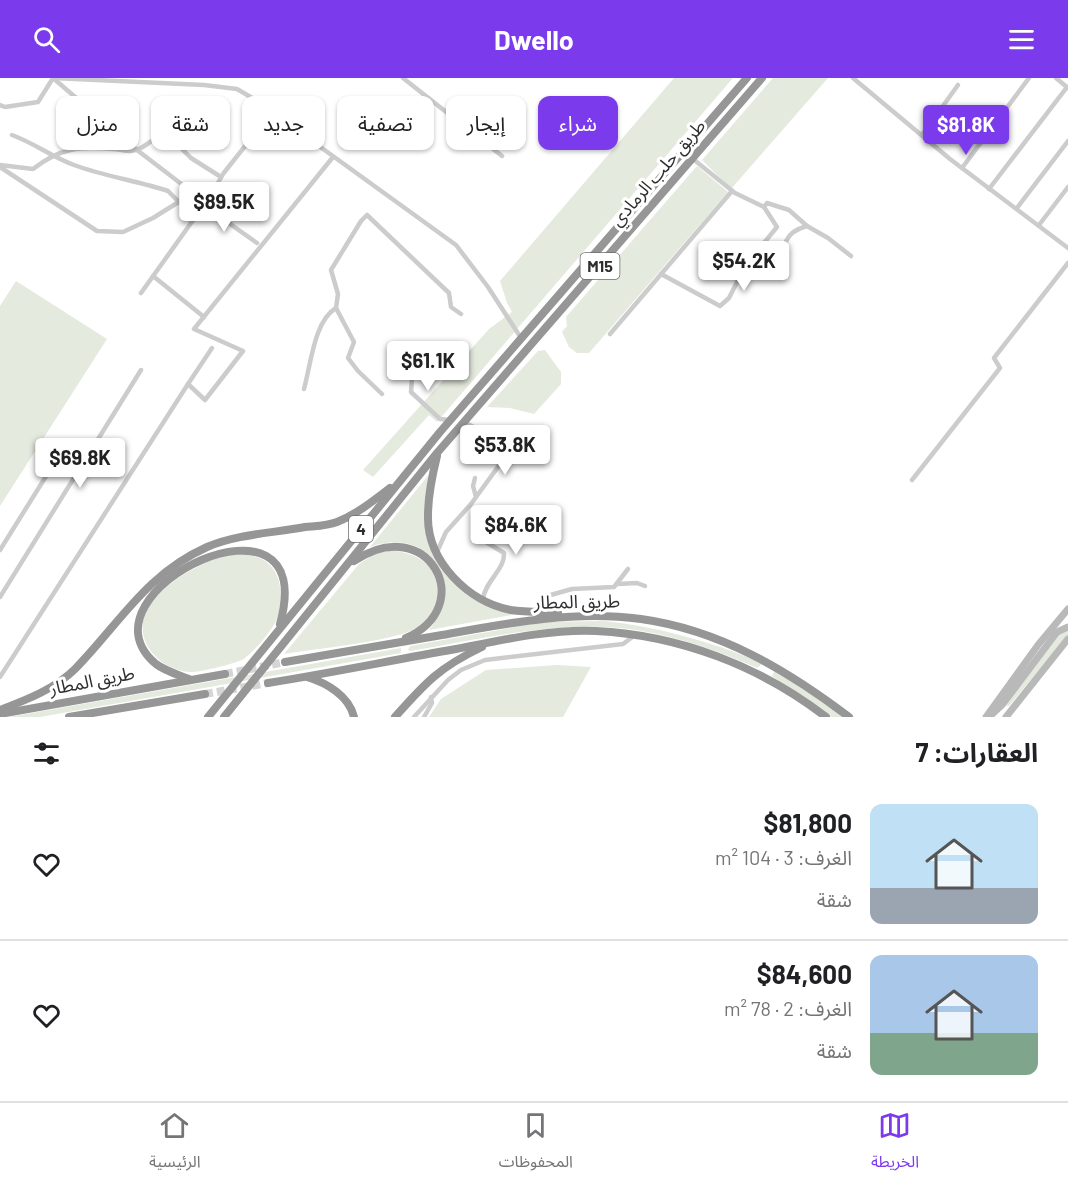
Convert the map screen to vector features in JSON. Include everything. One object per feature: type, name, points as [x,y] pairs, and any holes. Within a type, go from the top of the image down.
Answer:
[{"type":"highway","name":"طريق حلب الرمادي","points":[[519,340],[747,78]]},
{"type":"highway","name":"طريق حلب الرمادي","points":[[437,453],[762,78]]},
{"type":"highway","name":"4","points":[[208,717],[440,432],[519,340]]},
{"type":"highway","points":[[0,712],[60,681],[75,669],[140,593],[165,572],[207,547],[229,540],[335,523],[364,508],[397,482],[440,432]]},
{"type":"highway","name":"4","points":[[225,716],[437,453]]},
{"type":"highway","points":[[437,453],[427,518],[437,552],[458,582],[483,599],[510,610],[588,615]]},
{"type":"highway","points":[[347,566],[368,552],[395,545],[416,550],[438,574],[442,588],[439,606],[428,625],[418,633],[392,644]]},
{"type":"highway","points":[[189,679],[158,665],[150,657],[140,636],[140,620],[149,596],[171,578],[196,563],[220,552],[238,549],[256,552],[272,562],[282,575],[286,590],[279,629]]},
{"type":"highway","name":"طريق المطار","points":[[285,662],[525,620],[588,615],[642,619],[691,631],[748,651],[807,685],[849,717]]},
{"type":"highway","name":"طريق المطار","points":[[268,683],[495,641],[549,633],[594,631],[635,635],[694,648],[729,660],[790,691],[826,717]]},
{"type":"highway","points":[[395,717],[437,672],[495,641]]},
{"type":"highway","points":[[404,642],[406,658]]},
{"type":"highway","points":[[761,675],[769,662]]},
{"type":"highway","name":"طريق المطار","points":[[0,712],[225,674]]},
{"type":"highway","points":[[307,677],[333,688],[347,703],[354,717]]},
{"type":"highway","name":"طريق المطار","points":[[72,717],[206,694]]},
{"type":"main road","points":[[996,706],[1068,609]]},
{"type":"main road","points":[[987,717],[1057,632],[1068,627]]},
{"type":"main road","points":[[996,706],[1008,715],[1068,639]]},
{"type":"street","points":[[0,105],[5,107],[38,102],[53,78]]},
{"type":"street","points":[[53,78],[204,85],[237,89],[248,96]]},
{"type":"street","points":[[53,78],[74,96]]},
{"type":"street","points":[[403,78],[502,156]]},
{"type":"street","points":[[853,78],[962,168],[1068,248]]},
{"type":"street","points":[[962,168],[1029,78]]},
{"type":"street","points":[[989,189],[1067,87],[1056,78]]},
{"type":"street","points":[[922,135],[958,86]]},
{"type":"street","points":[[12,135],[30,141],[51,155],[76,166],[168,191],[179,202]]},
{"type":"street","points":[[1017,208],[1068,141]]},
{"type":"street","points":[[0,166],[33,168],[51,155],[66,150]]},
{"type":"street","points":[[120,150],[127,152],[137,150],[184,186],[185,198]]},
{"type":"street","points":[[183,150],[191,158],[221,177]]},
{"type":"street","points":[[141,293],[242,150]]},
{"type":"street","points":[[324,150],[456,244],[488,287],[519,340]]},
{"type":"street","points":[[188,384],[205,400],[243,351],[194,329],[333,157]]},
{"type":"street","points":[[661,274],[720,306],[729,298],[742,271],[777,227],[764,207],[732,191],[693,159]]},
{"type":"street","points":[[0,166],[97,231],[123,232],[153,218],[185,198],[211,195]]},
{"type":"street","points":[[1039,225],[1068,187]]},
{"type":"street","points":[[610,334],[732,191]]},
{"type":"street","points":[[764,207],[767,203],[789,210],[807,226],[828,238],[851,256]]},
{"type":"street","points":[[204,205],[257,243]]},
{"type":"street","points":[[382,394],[348,358],[354,342],[336,308],[339,294],[331,270],[361,220],[367,215],[449,293],[451,307],[461,314]]},
{"type":"street","points":[[742,271],[759,265],[777,254],[792,231],[807,226]]},
{"type":"street","points":[[1063,243],[1068,236]]},
{"type":"street","points":[[912,480],[1000,368],[994,358],[1068,263]]},
{"type":"street","points":[[153,276],[204,317]]},
{"type":"street","points":[[304,389],[317,334],[325,314],[336,308]]},
{"type":"street","points":[[0,677],[212,348]]},
{"type":"street","points":[[414,363],[411,392],[440,419],[450,420]]},
{"type":"street","points":[[0,597],[141,370]]},
{"type":"street","points":[[437,552],[446,532],[511,449],[505,443],[464,422]]},
{"type":"street","points":[[0,550],[68,441]]},
{"type":"street","points":[[475,478],[476,496]]},
{"type":"street","points":[[479,519],[481,538],[504,553],[505,561],[484,590],[483,599]]},
{"type":"street","points":[[535,611],[547,596],[572,589],[614,587],[628,569]]},
{"type":"street","points":[[618,584],[637,583],[645,586]]},
{"type":"street","points":[[414,717],[431,697],[461,670],[485,660],[623,644],[635,635]]},
{"type":"street","points":[[448,665],[461,670]]},
{"type":"street","points":[[424,717],[432,703],[431,697]]},
{"type":"shaded area","points":[[674,78],[733,78],[437,422],[429,415],[373,477],[363,470],[489,329],[512,312],[500,281],[612,150],[618,150],[618,143]]},
{"type":"shaded area","points":[[773,78],[828,78],[731,189],[702,160]]},
{"type":"shaded area","points":[[697,166],[728,192],[589,353],[577,353],[569,347],[562,332],[567,326],[566,317]]},
{"type":"shaded area","points":[[16,281],[107,339],[0,506],[0,306]]},
{"type":"shaded area","points":[[545,350],[561,372],[561,384],[534,414],[510,408],[487,407],[538,351]]},
{"type":"shaded area","points":[[431,472],[426,528],[452,581],[517,614],[429,630],[440,611],[444,593],[442,576],[436,562],[424,551],[409,544],[390,542],[370,547]]},
{"type":"shaded area","points":[[391,550],[418,558],[432,571],[437,584],[437,596],[434,608],[423,624],[413,630],[378,640],[284,654],[359,564],[373,555]]},
{"type":"shaded area","points":[[230,554],[257,557],[265,561],[276,574],[281,598],[275,623],[249,655],[241,660],[193,672],[178,670],[167,665],[150,650],[143,633],[144,617],[152,602],[165,588],[181,577],[215,559]]},
{"type":"shaded area","points":[[604,621],[644,627],[703,641],[741,654],[760,662],[761,665],[757,668],[721,653],[665,636],[607,627],[533,630],[408,650],[410,646],[543,622]]},
{"type":"shaded area","points":[[1068,629],[1068,635],[1009,706],[1004,705],[1059,633]]},
{"type":"shaded area","points":[[401,648],[401,653],[40,717],[9,717]]},
{"type":"shaded area","points":[[557,665],[591,667],[563,717],[429,717],[441,699],[486,670]]},
{"type":"shaded area","points":[[775,670],[843,717],[832,717],[772,676]]},
{"type":"tunnel","points":[[225,674],[285,662]]},
{"type":"tunnel","points":[[205,694],[268,683]]}]
